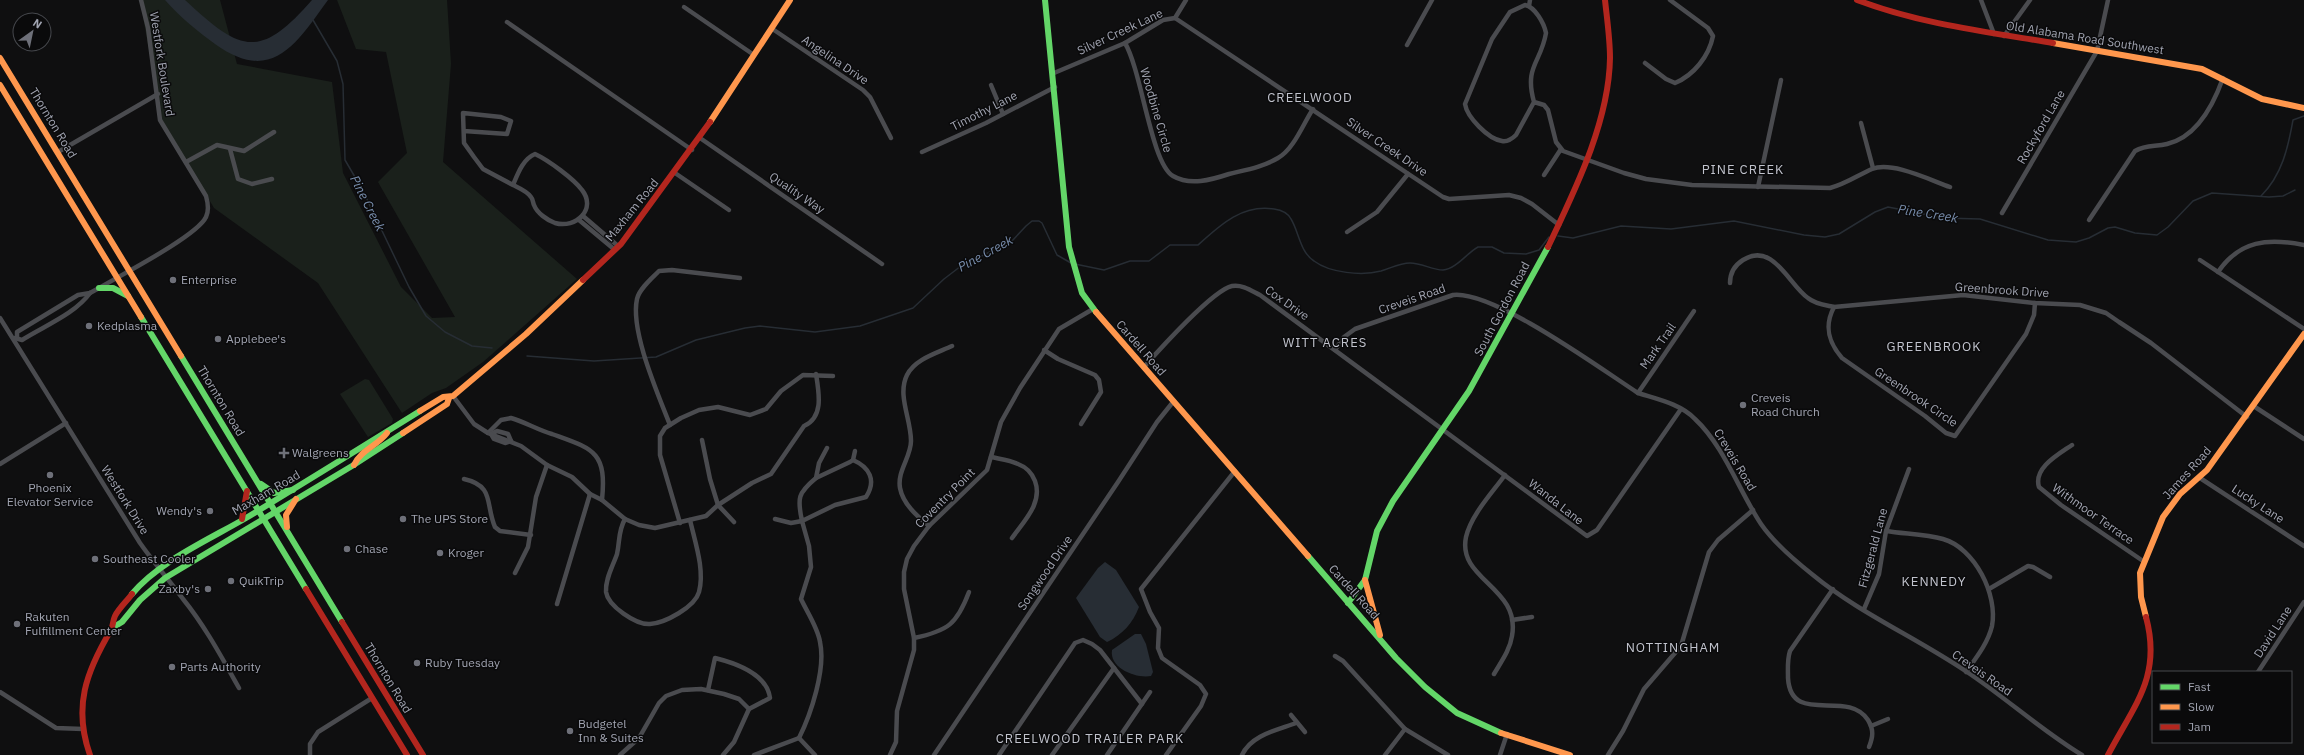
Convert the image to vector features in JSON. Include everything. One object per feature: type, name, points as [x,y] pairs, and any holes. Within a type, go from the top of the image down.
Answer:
[{"type":"main road","name":"Maxham Road","points":[[112,628],[122,622],[140,600],[165,578],[354,465],[447,404],[451,397],[526,334],[616,248],[692,150],[790,0]]},
{"type":"main road","name":"Cardell Road","points":[[1045,0],[1054,73],[1070,254],[1082,293],[1093,309],[1173,402],[1381,639]]},
{"type":"main road","name":"South Gordon Road","points":[[1348,602],[1365,580],[1372,546],[1377,531],[1393,501],[1470,391],[1559,225],[1586,159],[1606,98],[1610,57],[1605,0]]},
{"type":"main road","name":"Old Alabama Road Southwest","points":[[1858,0],[1889,12],[1924,21],[2202,69],[2223,78],[2256,98],[2290,107],[2304,108]]},
{"type":"main road","name":"Thornton Road","points":[[0,58],[422,755]]},
{"type":"main road","name":"Thornton Road","points":[[0,84],[407,755]]},
{"type":"main road","points":[[99,288],[113,288],[130,298]]},
{"type":"main road","name":"James Road","points":[[2108,755],[2140,692],[2152,658],[2150,637],[2140,592],[2140,576],[2143,561],[2159,525],[2175,500],[2186,488],[2200,478],[2255,407],[2304,334]]},
{"type":"main road","name":"Maxham Road","points":[[90,755],[83,729],[82,701],[87,674],[94,658],[112,628],[115,616],[125,603],[159,570],[258,509],[293,490],[443,397],[451,397]]},
{"type":"main road","points":[[354,465],[356,458],[383,440],[388,431]]},
{"type":"main road","points":[[255,478],[274,493],[293,490]]},
{"type":"main road","points":[[242,520],[245,510],[247,490]]},
{"type":"main road","points":[[287,532],[285,515],[296,499]]},
{"type":"main road","points":[[1365,580],[1381,639],[1414,677],[1444,704],[1469,719],[1507,734],[1570,755]]},
{"type":"street","name":"Westfork Boulevard","points":[[90,293],[83,302],[22,340],[15,338],[18,332],[78,295],[90,293],[193,233],[206,218],[208,206],[206,196],[160,120],[158,94],[148,28],[141,0]]},
{"type":"street","name":"Silver Creek Lane","points":[[1054,73],[1125,44],[1163,20],[1175,18],[1186,0]]},
{"type":"street","points":[[1407,45],[1432,0]]},
{"type":"street","points":[[1529,6],[1519,6],[1510,12],[1492,39],[1465,104],[1469,116],[1489,134],[1501,141],[1511,139],[1516,135],[1534,102],[1530,75],[1546,33],[1543,24],[1529,6],[1530,0]]},
{"type":"street","points":[[1645,63],[1666,79],[1675,83],[1683,80],[1698,67],[1712,44],[1713,36],[1708,28],[1670,0]]},
{"type":"street","points":[[1982,0],[1994,34]]},
{"type":"street","points":[[2004,36],[2030,0]]},
{"type":"street","name":"Rockyford Lane","points":[[2002,213],[2097,51],[2108,0]]},
{"type":"street","points":[[684,7],[754,55]]},
{"type":"street","name":"Silver Creek Drive","points":[[1175,18],[1446,198],[1500,194],[1521,198],[1559,225]]},
{"type":"street","points":[[507,22],[692,150]]},
{"type":"street","name":"Angelina Drive","points":[[771,28],[864,90],[870,97],[891,138]]},
{"type":"street","name":"Woodbine Circle","points":[[1125,44],[1146,106],[1159,158],[1164,168],[1177,178],[1189,181],[1207,181],[1269,163],[1279,158],[1288,148],[1313,109]]},
{"type":"street","points":[[2089,220],[2135,151],[2146,145],[2175,142],[2191,133],[2208,110],[2223,78]]},
{"type":"street","points":[[1758,187],[1781,80]]},
{"type":"street","points":[[991,84],[1003,114]]},
{"type":"street","name":"Timothy Lane","points":[[922,152],[1003,114],[1055,87]]},
{"type":"street","points":[[58,152],[158,94]]},
{"type":"street","points":[[1534,102],[1544,105],[1548,110],[1554,138],[1561,149],[1646,179],[1692,185],[1830,188],[1842,185],[1873,168],[1892,167],[1950,187]]},
{"type":"street","points":[[464,131],[507,134],[511,121],[500,117],[464,113],[464,131],[464,143],[483,169],[513,185],[531,197],[534,207],[546,219],[565,224],[579,220],[587,208],[587,199],[582,189],[535,154],[526,160],[513,185]]},
{"type":"street","points":[[1861,124],[1873,168]]},
{"type":"street","points":[[186,162],[217,145],[244,151],[274,132]]},
{"type":"street","name":"Quality Way","points":[[700,138],[882,264]]},
{"type":"street","points":[[230,149],[238,179],[252,184],[272,179]]},
{"type":"street","points":[[1544,175],[1561,149]]},
{"type":"street","points":[[675,173],[729,210]]},
{"type":"street","points":[[1347,232],[1378,212],[1408,174]]},
{"type":"street","points":[[583,216],[616,248]]},
{"type":"street","points":[[579,220],[616,248]]},
{"type":"street","points":[[2218,272],[2228,259],[2243,248],[2275,243],[2304,245]]},
{"type":"street","name":"Greenbrook Drive","points":[[1730,283],[1733,271],[1742,261],[1751,256],[1762,256],[1779,266],[1806,297],[1813,302],[1834,307],[1963,295],[2021,300],[2035,303],[2068,303],[2106,313],[2151,343],[2247,417]]},
{"type":"street","points":[[2200,260],[2304,329]]},
{"type":"street","points":[[670,425],[647,367],[635,313],[637,298],[659,271],[672,270],[740,278]]},
{"type":"street","name":"Cox Drive","points":[[1144,367],[1178,330],[1207,303],[1231,286],[1239,286],[1260,295],[1444,430]]},
{"type":"street","name":"Creveis Road","points":[[1335,350],[1344,337],[1355,330],[1454,295],[1462,294],[1480,299],[1513,313],[1638,393],[1681,409],[1696,419],[1705,430],[1753,510],[1776,542],[1813,576],[1966,672],[2082,755]]},
{"type":"street","name":"Greenbrook Circle","points":[[1834,307],[1827,331],[1832,345],[1842,358],[1925,416],[1946,433],[1955,436],[2026,334],[2033,319],[2035,303]]},
{"type":"street","name":"Coventry Point","points":[[890,755],[896,742],[897,711],[914,650],[914,638],[905,594],[904,572],[914,546],[929,526],[981,478],[991,457],[1001,422],[1044,350],[1059,329],[1093,309]]},
{"type":"street","name":"Mark Trail","points":[[1638,393],[1694,311]]},
{"type":"street","name":"Westfork Drive","points":[[0,318],[15,338],[140,543],[165,578],[184,599],[208,636],[238,688]]},
{"type":"street","points":[[929,526],[907,505],[900,489],[902,472],[911,445],[911,428],[903,392],[904,383],[915,364],[952,346]]},
{"type":"street","points":[[1044,350],[1064,362],[1090,371],[1099,380],[1101,392],[1081,424]]},
{"type":"street","points":[[489,434],[497,431],[508,434],[511,441],[521,446],[546,465],[572,477],[590,494],[602,500],[625,519],[639,525],[655,528],[706,516],[718,505],[752,482],[771,474],[804,426],[812,422],[816,414],[820,397],[816,374]]},
{"type":"street","points":[[680,523],[660,455],[660,436],[670,425],[699,410],[718,407],[750,415],[766,409],[781,391],[803,375],[816,374],[833,376]]},
{"type":"street","points":[[451,397],[474,424],[494,439],[505,443],[511,441]]},
{"type":"street","name":"Songwood Drive","points":[[934,755],[1157,422],[1173,402]]},
{"type":"street","points":[[2255,407],[2304,439]]},
{"type":"street","name":"Wanda Lane","points":[[1444,430],[1582,534],[1587,536],[1593,534],[1681,409]]},
{"type":"street","points":[[489,434],[501,420],[511,418],[576,441],[598,457],[604,476],[602,500]]},
{"type":"street","points":[[0,464],[66,423]]},
{"type":"street","points":[[702,440],[710,479],[718,505],[734,522]]},
{"type":"street","name":"Withmoor Terrace","points":[[2072,445],[2053,458],[2043,469],[2038,479],[2039,487],[2061,505],[2143,561]]},
{"type":"street","points":[[816,478],[818,463],[827,448]]},
{"type":"street","points":[[853,460],[855,451]]},
{"type":"street","points":[[991,457],[1019,464],[1027,469],[1033,476],[1037,486],[1039,494],[1034,508],[1012,538]]},
{"type":"street","points":[[754,755],[799,738],[810,718],[822,661],[820,641],[801,599],[811,567],[809,546],[798,505],[801,490],[816,478],[853,460]]},
{"type":"street","points":[[775,519],[791,523],[802,521],[835,505],[866,497],[869,491],[869,472],[864,465],[853,460]]},
{"type":"street","points":[[515,573],[528,547],[536,497],[546,465]]},
{"type":"street","name":"Fitzgerald Lane","points":[[1864,609],[1879,574],[1886,531],[1908,469]]},
{"type":"street","points":[[1166,755],[1201,706],[1206,694],[1200,685],[1162,658],[1158,648],[1159,628],[1150,612],[1141,589],[1235,471]]},
{"type":"street","points":[[1494,674],[1510,643],[1512,620],[1500,594],[1473,570],[1466,553],[1465,545],[1472,522],[1505,475]]},
{"type":"street","points":[[464,478],[482,486],[487,493],[495,527],[500,530],[531,535]]},
{"type":"street","name":"Lucky Lane","points":[[2200,478],[2304,546]]},
{"type":"street","points":[[556,604],[590,494]]},
{"type":"street","points":[[1608,755],[1623,731],[1644,689],[1681,646],[1709,552],[1718,540],[1753,510]]},
{"type":"street","points":[[625,519],[619,532],[618,547],[606,591],[612,603],[630,617],[649,624],[659,623],[675,614],[694,602],[697,597],[700,577],[690,520]]},
{"type":"street","points":[[1886,531],[1944,539],[1955,544],[1968,555],[1989,589],[1992,603],[1992,627],[1981,651],[1966,672]]},
{"type":"street","points":[[1989,589],[2028,566],[2033,567],[2050,577]]},
{"type":"street","points":[[1833,589],[1790,651],[1788,660],[1789,690],[1795,699],[1802,704],[1848,706],[1859,712],[1872,726],[1873,736],[1869,747]]},
{"type":"street","points":[[914,638],[936,633],[949,627],[962,610],[969,592]]},
{"type":"street","name":"David Lane","points":[[2259,671],[2304,602]]},
{"type":"street","points":[[1512,620],[1532,617]]},
{"type":"street","points":[[999,755],[1075,643],[1083,640],[1092,644],[1114,668],[1142,704]]},
{"type":"street","points":[[1335,656],[1343,661],[1405,729],[1448,755]]},
{"type":"street","points":[[708,690],[715,658],[741,668],[758,677],[769,690],[770,698],[748,709],[734,742],[723,755]]},
{"type":"street","points":[[1052,755],[1114,668]]},
{"type":"street","points":[[620,755],[639,738],[659,703],[666,696],[682,690],[708,690],[739,699],[748,709]]},
{"type":"street","points":[[0,692],[56,728],[83,729]]},
{"type":"street","points":[[1107,755],[1150,692]]},
{"type":"street","points":[[310,755],[310,744],[318,732],[372,698]]},
{"type":"street","points":[[1291,715],[1296,723],[1305,732]]},
{"type":"street","points":[[1872,726],[1888,719]]},
{"type":"street","points":[[1242,755],[1249,746],[1262,735],[1296,723]]},
{"type":"street","points":[[1385,755],[1405,729]]},
{"type":"street","points":[[1500,755],[1507,734]]},
{"type":"street","points":[[799,738],[815,755]]},
{"type":"shaded area","points":[[140,0],[220,0],[237,64],[332,82],[343,173],[401,287],[432,318],[455,317],[378,182],[407,153],[386,52],[356,49],[337,0],[447,0],[451,64],[443,162],[577,279],[483,362],[446,388],[432,393],[402,413],[318,283],[214,208],[161,118]]},
{"type":"shaded area","points":[[165,0],[185,0],[221,30],[235,38],[249,42],[263,40],[278,33],[294,20],[312,0],[328,0],[305,31],[281,54],[267,60],[252,61],[235,56],[215,44],[189,24]]},
{"type":"shaded area","points":[[365,379],[369,380],[393,419],[392,423],[368,437],[340,394]]},
{"type":"shaded area","points":[[1105,562],[1116,570],[1139,607],[1134,618],[1126,628],[1107,642],[1100,637],[1076,598],[1098,568]]},
{"type":"shaded area","points":[[1135,634],[1141,634],[1146,644],[1153,672],[1151,676],[1138,676],[1125,671],[1119,667],[1112,656],[1112,650]]},
{"type":"waterway","name":"Pine Creek","points":[[313,20],[337,61],[343,84],[345,160],[362,189],[409,287],[426,316],[445,332],[472,346],[492,348]]},
{"type":"waterway","points":[[2261,196],[2274,179],[2283,161],[2293,120],[2304,116]]},
{"type":"waterway","name":"Pine Creek","points":[[1558,236],[1573,238],[1621,226],[1671,229],[1734,221],[1804,235],[1825,237],[1839,234],[1875,212],[1888,207],[1944,218],[1980,219],[2048,240],[2076,242],[2089,238],[2108,228],[2115,227],[2135,233],[2157,235],[2168,227],[2193,201],[2212,193],[2269,197],[2283,196],[2295,190]]},
{"type":"waterway","name":"Pine Creek","points":[[1075,264],[1104,270],[1130,261],[1149,261],[1170,245],[1198,245],[1232,218],[1242,213],[1262,208],[1279,210],[1290,217],[1300,242],[1309,257],[1314,261],[1337,271],[1346,272],[1365,273],[1381,271],[1406,263],[1419,264],[1443,270],[1457,264],[1478,247],[1492,247],[1504,253],[1526,254],[1539,250],[1549,237]]},
{"type":"waterway","name":"Pine Creek","points":[[527,356],[594,361],[656,357],[696,340],[745,328],[760,326],[815,332],[860,326],[913,308],[944,279],[961,266],[1012,241],[1032,221],[1039,221],[1042,223],[1057,255],[1071,263]]},
{"type":"traffic: fast","points":[[1045,0],[1069,247],[1082,293],[1096,312]]},
{"type":"traffic: fast","points":[[1348,603],[1365,580],[1377,531],[1393,501],[1469,391],[1548,247]]},
{"type":"traffic: fast","points":[[99,288],[113,288],[128,296]]},
{"type":"traffic: fast","points":[[141,317],[306,589]]},
{"type":"traffic: fast","points":[[181,356],[342,622]]},
{"type":"traffic: fast","points":[[132,594],[143,582],[170,561],[246,518],[420,411]]},
{"type":"traffic: fast","points":[[112,628],[122,622],[140,600],[165,578],[352,466],[403,433]]},
{"type":"traffic: fast","points":[[261,484],[274,493],[293,490]]},
{"type":"traffic: fast","points":[[1308,556],[1396,658],[1425,687],[1457,713],[1501,733]]},
{"type":"traffic: slow","points":[[710,122],[790,0]]},
{"type":"traffic: slow","points":[[2053,43],[2202,69],[2262,99],[2304,108]]},
{"type":"traffic: slow","points":[[0,58],[181,356]]},
{"type":"traffic: slow","points":[[0,85],[141,317]]},
{"type":"traffic: slow","points":[[420,411],[443,397],[453,396],[526,334],[583,280]]},
{"type":"traffic: slow","points":[[1096,312],[1308,556]]},
{"type":"traffic: slow","points":[[2146,617],[2141,597],[2140,573],[2163,517],[2180,494],[2207,470],[2304,334]]},
{"type":"traffic: slow","points":[[403,433],[447,404],[449,398]]},
{"type":"traffic: slow","points":[[354,465],[365,452],[387,433]]},
{"type":"traffic: slow","points":[[287,527],[286,515],[296,499]]},
{"type":"traffic: slow","points":[[1365,580],[1380,635]]},
{"type":"traffic: slow","points":[[1501,733],[1570,755]]},
{"type":"traffic: jam","points":[[1548,247],[1589,155],[1604,107],[1610,58],[1605,0]]},
{"type":"traffic: jam","points":[[1857,0],[1929,21],[2053,43]]},
{"type":"traffic: jam","points":[[583,280],[621,244],[710,122]]},
{"type":"traffic: jam","points":[[242,519],[247,491]]},
{"type":"traffic: jam","points":[[306,589],[407,755]]},
{"type":"traffic: jam","points":[[90,755],[85,738],[83,721],[85,690],[95,660],[111,630],[115,616],[132,594]]},
{"type":"traffic: jam","points":[[2108,755],[2136,705],[2148,674],[2150,638],[2146,617]]},
{"type":"traffic: jam","points":[[342,622],[423,755]]},
{"type":"place","name":"Enterprise","points":[[173,280]]},
{"type":"place","name":"Kedplasma","points":[[89,326]]},
{"type":"place","name":"Applebee's","points":[[218,339]]},
{"type":"place","name":"Creveis Road Church","points":[[1743,405]]},
{"type":"place","name":"Walgreens","points":[[284,453]]},
{"type":"place","name":"Phoenix Elevator Service","points":[[50,475]]},
{"type":"place","name":"Wendy's","points":[[210,511]]},
{"type":"place","name":"The UPS Store","points":[[403,519]]},
{"type":"place","name":"Chase","points":[[347,549]]},
{"type":"place","name":"Kroger","points":[[440,553]]},
{"type":"place","name":"Southeast Cooler","points":[[95,559]]},
{"type":"place","name":"QuikTrip","points":[[231,581]]},
{"type":"place","name":"Zaxby's","points":[[208,589]]},
{"type":"place","name":"Rakuten Fulfillment Center","points":[[17,624]]},
{"type":"place","name":"Ruby Tuesday","points":[[417,663]]},
{"type":"place","name":"Parts Authority","points":[[172,667]]},
{"type":"place","name":"Budgetel Inn & Suites","points":[[570,731]]},
{"type":"district","name":"CREELWOOD","points":[[1310,97]]},
{"type":"district","name":"PINE CREEK","points":[[1743,169]]},
{"type":"district","name":"WITT ACRES","points":[[1325,342]]},
{"type":"district","name":"GREENBROOK","points":[[1934,346]]},
{"type":"district","name":"KENNEDY","points":[[1934,581]]},
{"type":"district","name":"NOTTINGHAM","points":[[1673,647]]},
{"type":"district","name":"CREELWOOD TRAILER PARK","points":[[1090,738]]}]
